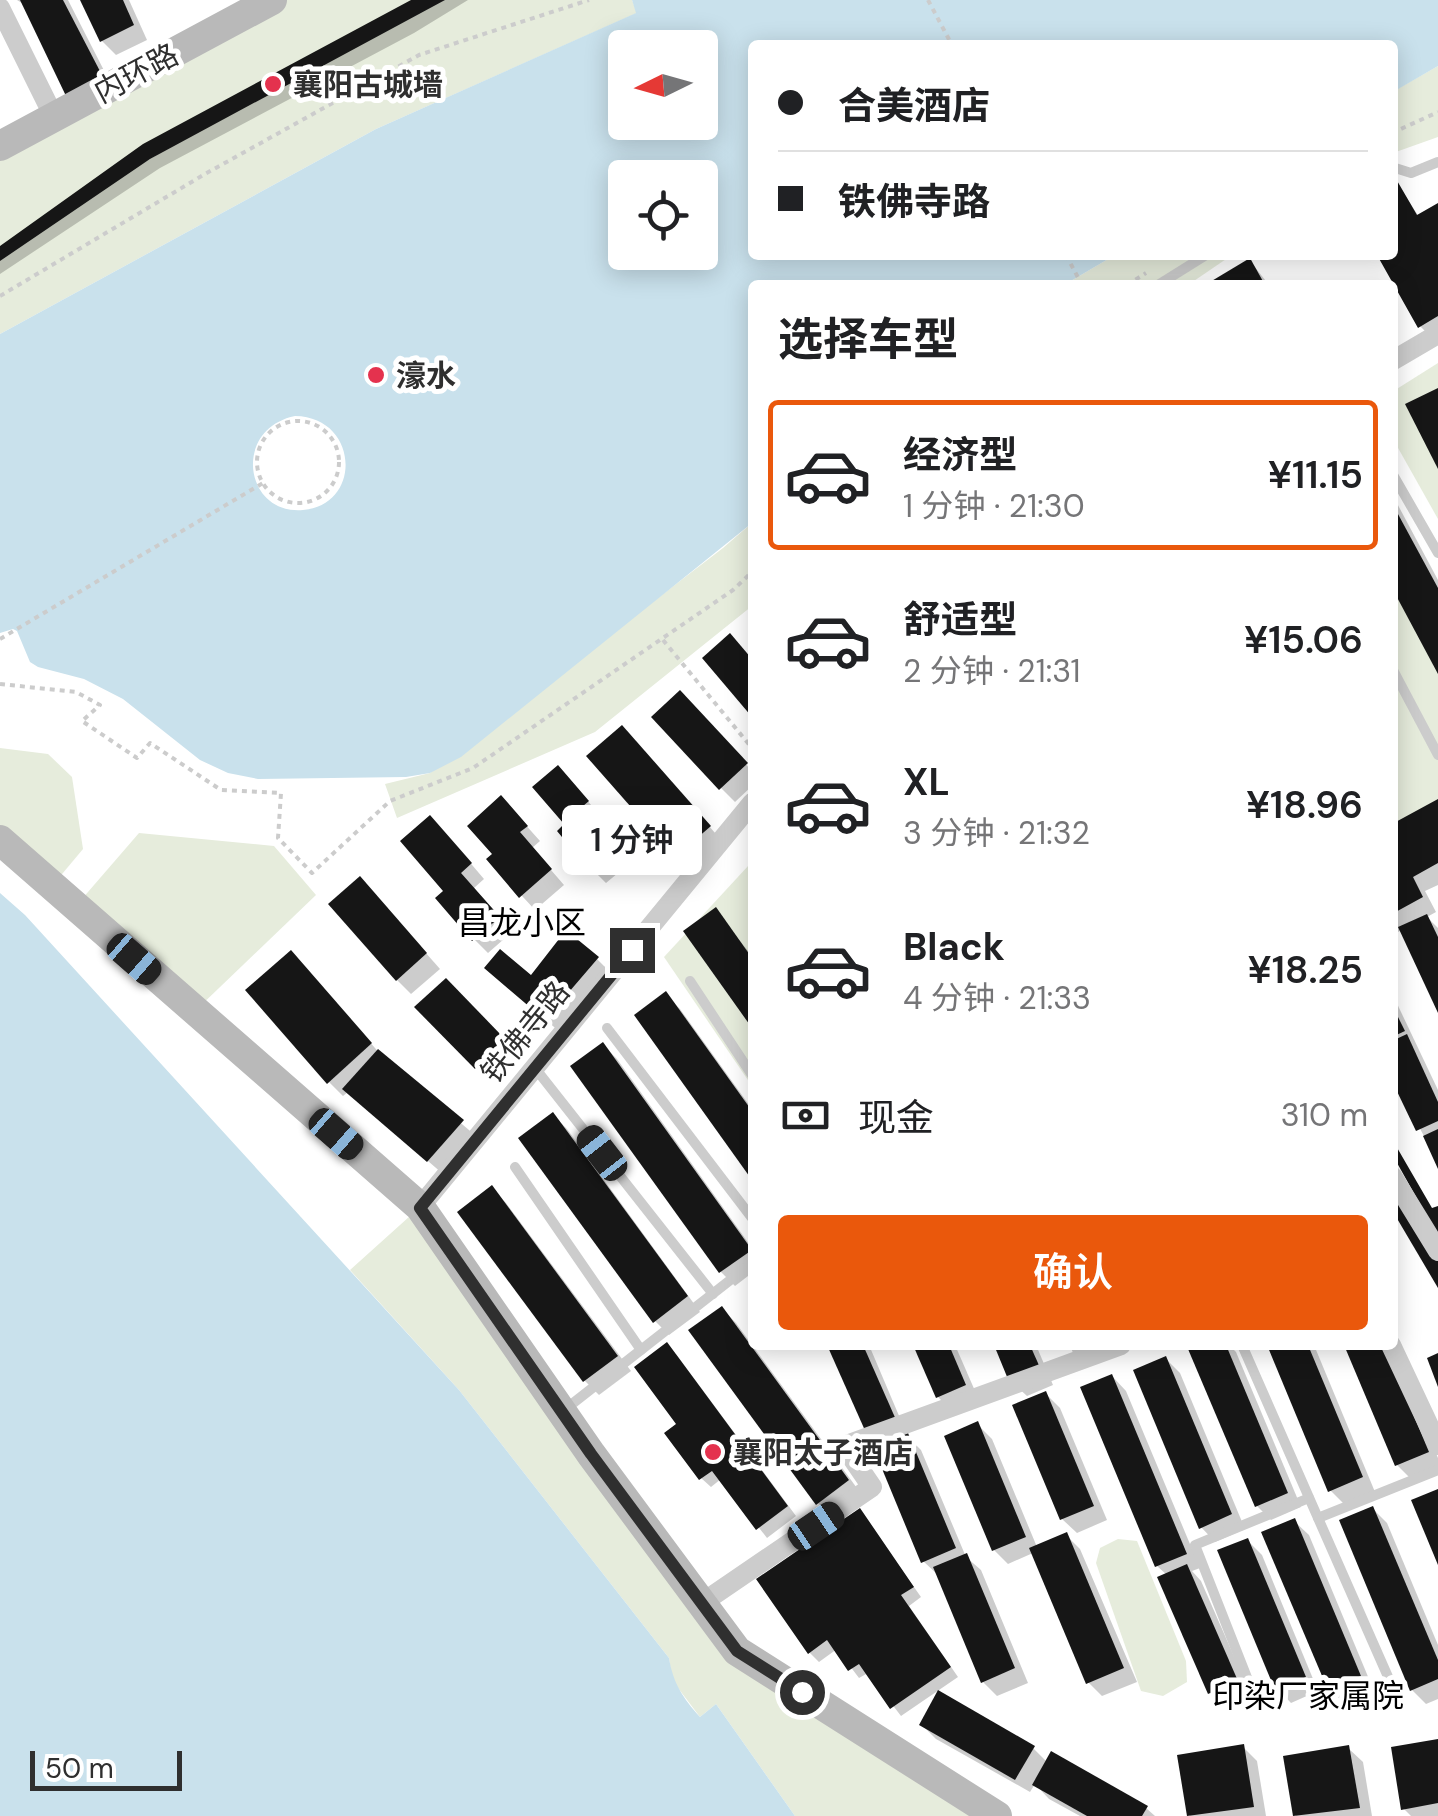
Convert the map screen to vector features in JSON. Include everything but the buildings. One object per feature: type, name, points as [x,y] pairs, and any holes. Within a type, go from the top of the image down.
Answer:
[{"type":"street","name":"内环路","points":[[0,146],[272,0]]},
{"type":"street","points":[[0,8],[54,117]]},
{"type":"street","points":[[1398,357],[1438,334]]},
{"type":"street","name":"铁佛寺路","points":[[420,1208],[748,808]]},
{"type":"street","points":[[0,840],[420,1208],[562,1412],[737,1651],[997,1816]]},
{"type":"street","points":[[1398,1186],[1438,1251]]},
{"type":"street","points":[[702,1603],[872,1487],[844,1446],[1107,1350]]},
{"type":"street","points":[[1393,1350],[1438,1446]]},
{"type":"lane","points":[[1398,169],[1411,173],[1438,162]]},
{"type":"lane","points":[[1166,280],[1198,260]]},
{"type":"lane","points":[[1398,483],[1438,553]]},
{"type":"lane","points":[[1398,679],[1438,754]]},
{"type":"lane","points":[[690,981],[748,1068]]},
{"type":"lane","points":[[607,1028],[748,1213]]},
{"type":"lane","points":[[534,1068],[713,1294]]},
{"type":"lane","points":[[514,1167],[641,1350]]},
{"type":"lane","points":[[562,1412],[748,1266]]},
{"type":"lane","points":[[1244,1350],[1389,1679]]},
{"type":"lane","points":[[1318,1518],[1438,1470]]},
{"type":"lane","points":[[1248,1680],[1195,1545],[1309,1498]]},
{"type":"path","points":[[0,296],[205,174],[418,55],[589,0]]},
{"type":"path","points":[[928,0],[949,40]]},
{"type":"path","points":[[1398,130],[1438,112]]},
{"type":"path","points":[[294,421],[320,426],[337,447],[338,474],[322,496],[310,502],[283,501],[261,484],[261,444],[280,425],[294,421]]},
{"type":"path","points":[[0,639],[261,484]]},
{"type":"path","points":[[0,684],[76,692],[100,705],[82,720],[136,758],[150,743],[220,790],[280,793],[278,838],[312,873],[390,801],[474,768],[748,576]]},
{"type":"path","points":[[662,639],[748,743]]},
{"type":"green space","points":[[271,0],[632,0],[637,13],[376,129],[0,334],[0,146]]},
{"type":"green space","points":[[1438,66],[1438,137],[1398,151],[1398,89]]},
{"type":"green space","points":[[1106,260],[1225,260],[1195,280],[1072,280]]},
{"type":"green space","points":[[1438,363],[1438,519],[1398,448],[1398,388]]},
{"type":"green space","points":[[748,526],[748,609],[595,732],[397,818],[385,784],[430,773]]},
{"type":"green space","points":[[1398,562],[1438,637],[1438,819],[1398,839]]},
{"type":"green space","points":[[0,748],[48,754],[72,777],[83,849],[52,886],[0,840]]},
{"type":"green space","points":[[139,833],[274,846],[316,895],[194,1012],[75,907]]},
{"type":"green space","points":[[748,866],[748,1080],[664,957]]},
{"type":"green space","points":[[420,1207],[737,1651],[997,1816],[795,1816],[716,1704],[700,1717],[672,1680],[669,1658],[459,1390],[350,1270]]},
{"type":"green space","points":[[1118,1539],[1137,1541],[1186,1661],[1187,1682],[1163,1696],[1141,1691],[1096,1563],[1100,1548]]},
{"type":"water","name":"濠水","points":[[632,0],[1438,0],[1438,66],[1398,89],[1398,40],[748,40],[748,260],[1106,260],[1072,280],[748,280],[748,526],[461,757],[430,773],[406,777],[258,779],[228,773],[200,760],[123,699],[84,679],[30,662],[17,631],[0,633],[0,334],[376,129],[636,13]],"holes":[[[295,416],[316,420],[332,430],[341,445],[346,462],[344,478],[323,505],[303,510],[283,508],[268,499],[258,486],[253,470],[254,453],[261,437],[275,424]]]},
{"type":"water","points":[[0,893],[25,915],[459,1390],[669,1658],[676,1683],[700,1717],[716,1704],[795,1816],[0,1816]]},
{"type":"place","name":"襄阳古城墙","points":[[273,84]]},
{"type":"place","name":"濠水","points":[[376,375]]},
{"type":"place","name":"襄阳太子酒店","points":[[713,1452]]},
{"type":"district","name":"昌龙小区","points":[[522,923]]},
{"type":"district","name":"印染厂家属院","points":[[1308,1696]]},
{"type":"route","points":[[632,950],[420,1208],[591,1454],[737,1651],[802,1692]]}]
